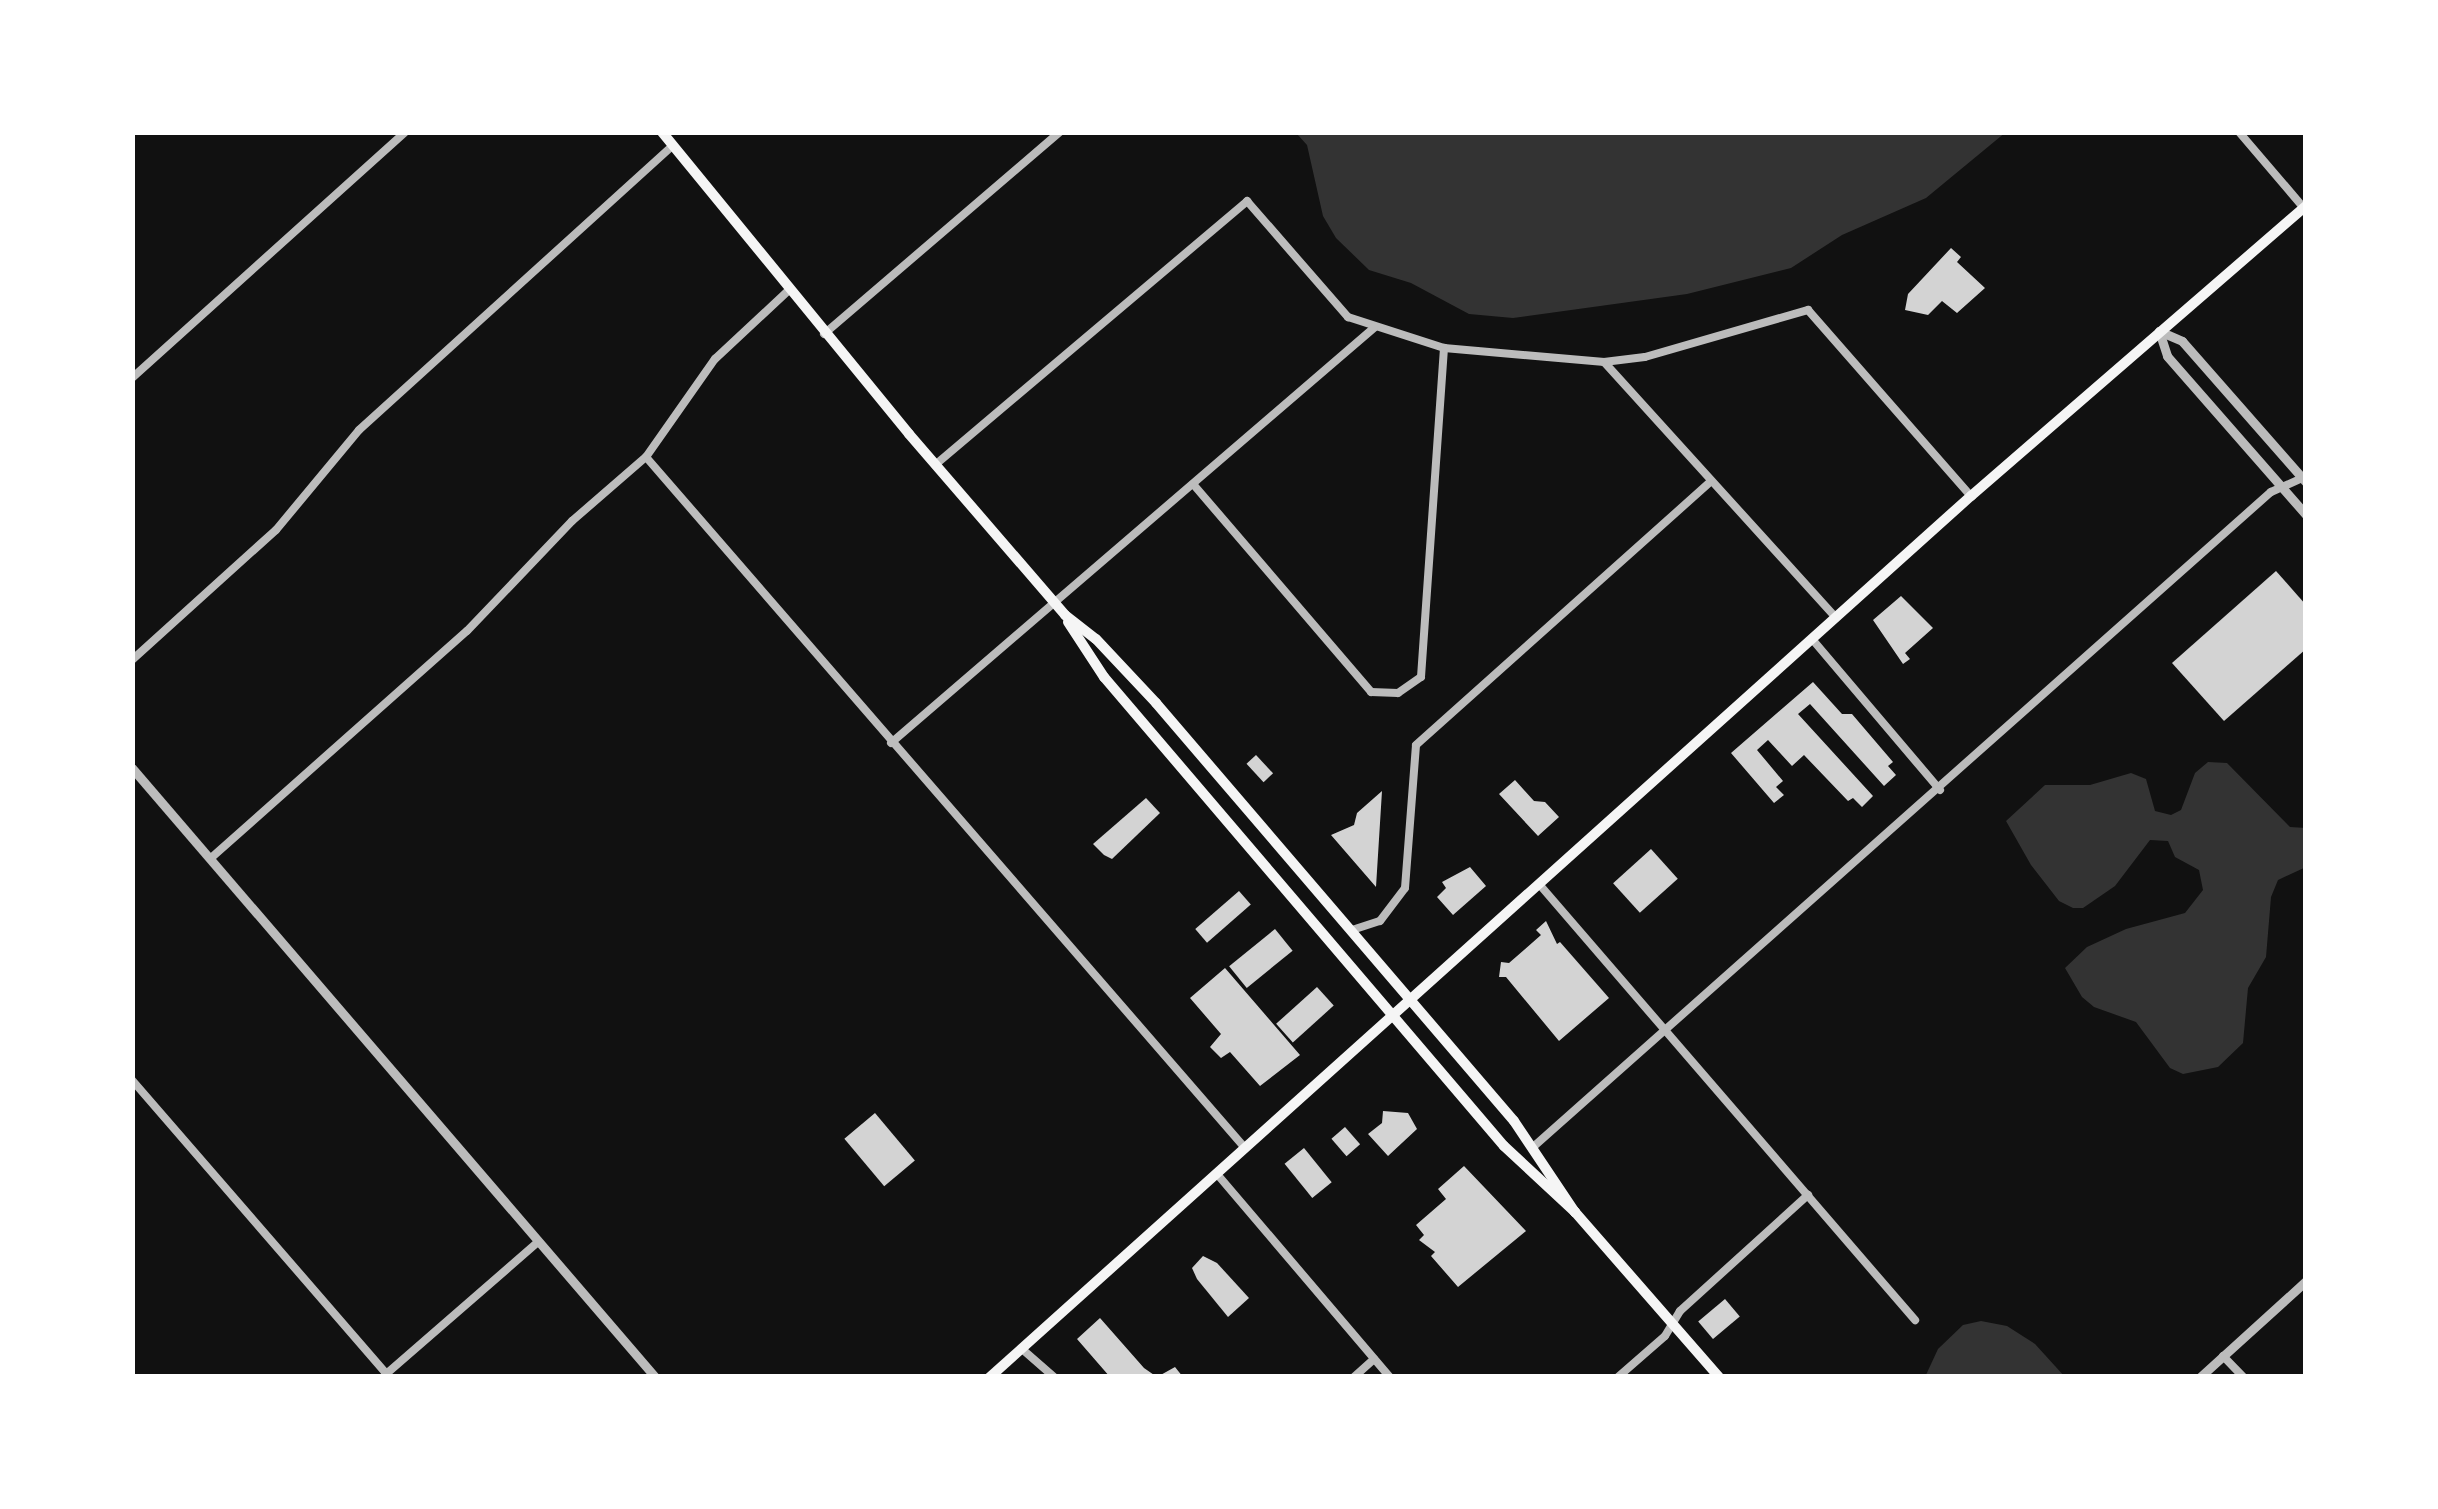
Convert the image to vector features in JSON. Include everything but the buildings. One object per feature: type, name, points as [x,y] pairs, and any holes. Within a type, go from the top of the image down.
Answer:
[{"type":"main road","points":[[662,132],[788,291],[1065,615],[1104,676],[1504,1146],[1575,1211]]},
{"type":"main road","points":[[990,1377],[1971,496],[2305,207]]},
{"type":"main road","points":[[1065,615],[1096,639],[1156,704],[1351,930],[1532,1148],[1575,1211],[1719,1377]]},
{"type":"street","points":[[132,378],[405,132]]},
{"type":"street","points":[[824,334],[1060,132]]},
{"type":"street","points":[[2239,132],[2305,207]]},
{"type":"street","points":[[132,660],[276,530],[359,430],[672,146]]},
{"type":"street","points":[[935,465],[1247,201],[1348,317],[1444,348],[1604,362],[1645,357],[1808,310],[1971,496]]},
{"type":"street","points":[[211,858],[467,631],[572,521],[646,457],[715,359],[788,291]]},
{"type":"street","points":[[891,742],[1375,327]]},
{"type":"street","points":[[1532,1148],[2282,488],[2305,479],[2182,341],[2159,332]]},
{"type":"street","points":[[2159,332],[2167,356],[2306,515]]},
{"type":"street","points":[[1193,484],[1371,692],[1398,693],[1421,677],[1444,348]]},
{"type":"street","points":[[1604,362],[1836,618]]},
{"type":"street","points":[[646,457],[1245,1148]]},
{"type":"street","points":[[1351,930],[1380,921],[1405,888],[1416,745],[1711,482]]},
{"type":"street","points":[[1812,639],[1940,790]]},
{"type":"street","points":[[132,768],[655,1377]]},
{"type":"street","points":[[1539,884],[1915,1320]]},
{"type":"street","points":[[132,1080],[386,1376],[538,1242]]},
{"type":"street","points":[[1216,1174],[1390,1377]]},
{"type":"street","points":[[1618,1377],[1808,1195]]},
{"type":"street","points":[[2200,1377],[2305,1283]]},
{"type":"street","points":[[1022,1348],[1054,1377]]},
{"type":"street","points":[[2223,1356],[2242,1377]]},
{"type":"street","points":[[1354,1377],[1374,1359]]},
{"type":"shaded area","points":[[1265,132],[2006,132],[1926,198],[1842,235],[1791,268],[1687,294],[1513,318],[1469,314],[1411,283],[1369,270],[1336,238],[1323,216],[1307,145],[1297,134]]},
{"type":"shaded area","points":[[2208,762],[2227,763],[2290,827],[2306,828],[2306,867],[2278,880],[2271,897],[2266,957],[2248,988],[2243,1043],[2218,1067],[2183,1074],[2170,1068],[2136,1022],[2094,1007],[2082,997],[2065,968],[2087,947],[2126,929],[2185,913],[2203,890],[2199,870],[2175,857],[2168,841],[2150,840],[2115,886],[2083,908],[2073,908],[2059,901],[2031,865],[2006,821],[2045,785],[2090,785],[2131,773],[2146,779],[2155,811],[2171,815],[2181,810],[2195,773]]},
{"type":"shaded area","points":[[1981,1321],[2007,1326],[2035,1344],[2065,1377],[1925,1377],[1938,1349],[1963,1325]]}]
